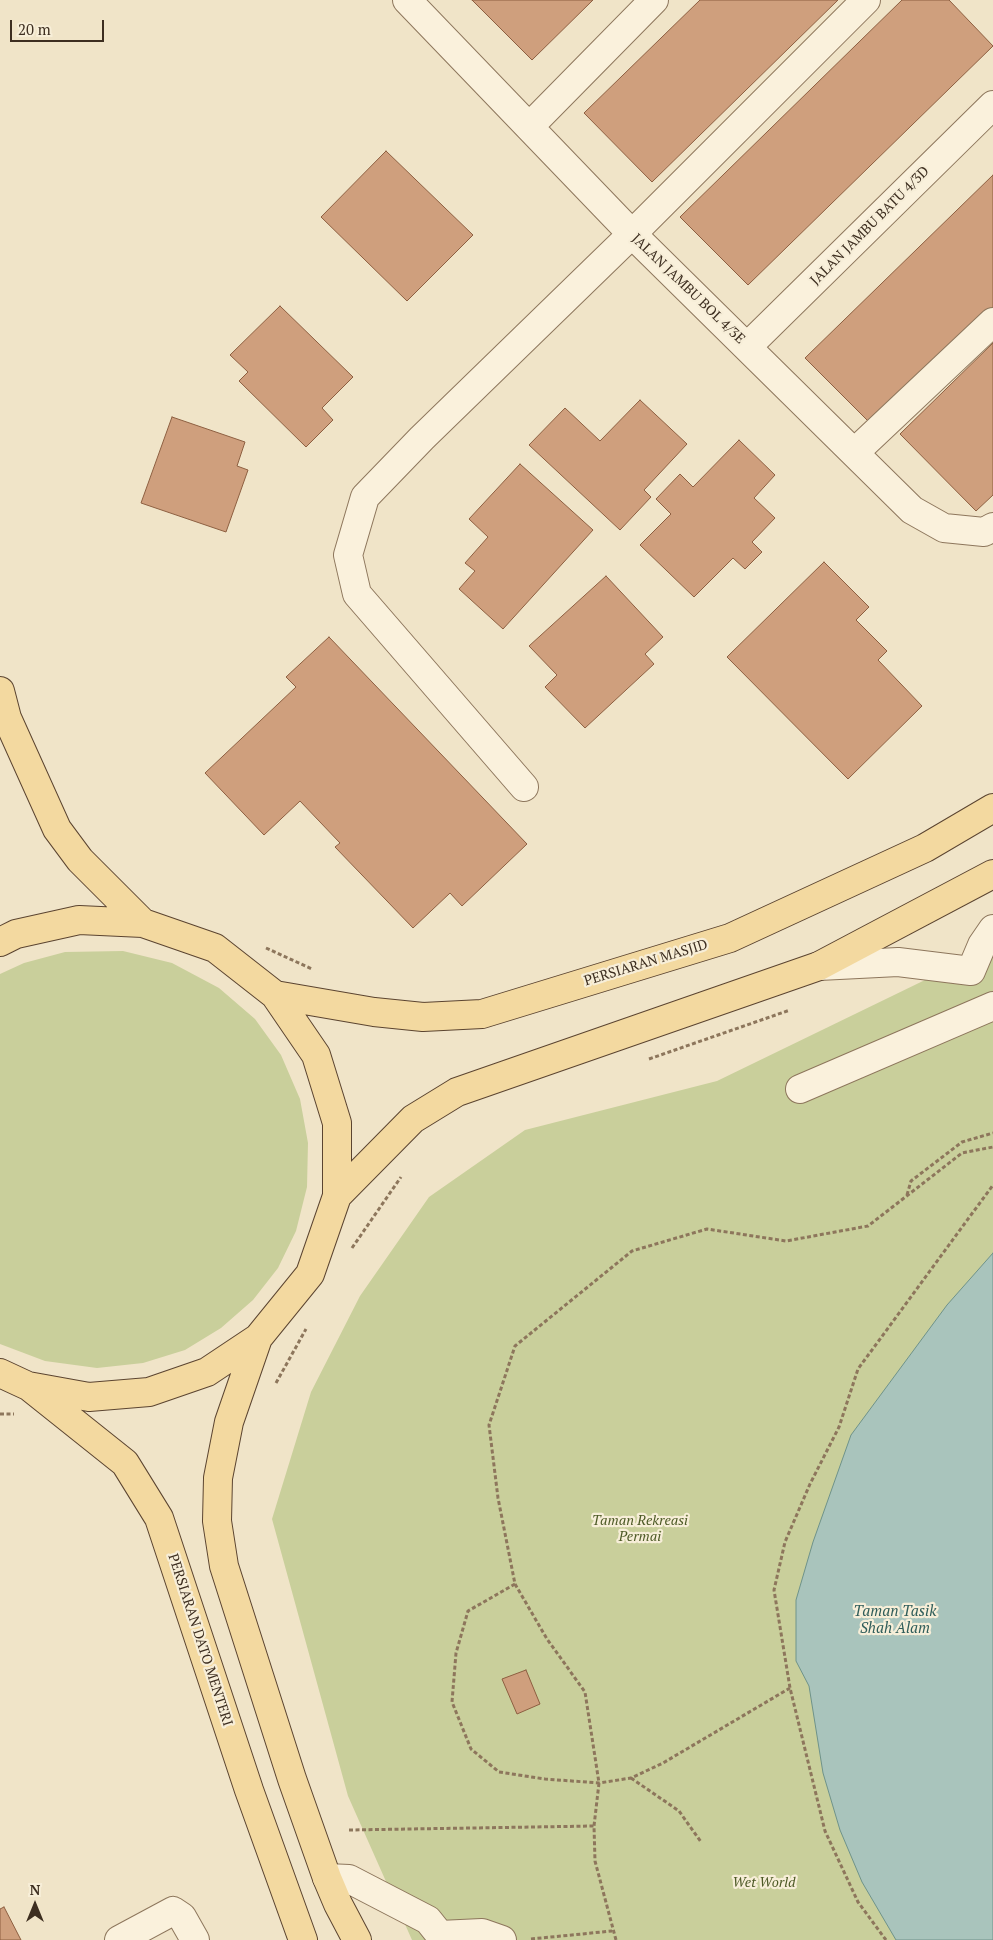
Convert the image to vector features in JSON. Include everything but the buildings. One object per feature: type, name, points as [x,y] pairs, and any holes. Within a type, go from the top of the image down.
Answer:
[{"type":"main road","points":[[0,691],[7,718],[57,829],[80,860],[143,923]]},
{"type":"main road","name":"PERSIARAN MASJID","points":[[275,995],[374,1012],[414,1016],[482,1014],[730,938],[925,848],[993,808]]},
{"type":"main road","points":[[337,1196],[413,1119],[457,1092],[819,966],[993,874]]},
{"type":"main road","points":[[0,942],[16,934],[79,920],[143,923],[215,948],[275,995],[316,1055],[337,1123],[337,1196],[310,1274],[258,1338],[207,1372],[150,1392],[89,1397],[28,1386],[0,1373]]},
{"type":"main road","points":[[258,1338],[229,1422],[218,1478],[217,1521],[224,1566],[292,1779],[338,1878],[338,1904],[357,1940]]},
{"type":"main road","name":"PERSIARAN DATO MENTERI","points":[[28,1386],[124,1463],[159,1518],[249,1790],[303,1940]]},
{"type":"street","points":[[529,127],[654,0]]},
{"type":"street","points":[[524,787],[356,594],[348,555],[365,497],[422,438],[632,234],[866,0]]},
{"type":"street","name":"JALAN JAMBU BOL 4/3E","points":[[413,2],[632,234],[912,510],[944,528],[984,532],[993,527]]},
{"type":"street","name":"JALAN JAMBU BATU 4/3D","points":[[747,347],[993,105]]},
{"type":"street","points":[[854,453],[993,322]]},
{"type":"street","points":[[971,971],[982,945],[993,928]]},
{"type":"street","points":[[819,966],[898,962],[971,971]]},
{"type":"street","points":[[800,1089],[992,1006],[971,971]]},
{"type":"street","points":[[338,1878],[428,1920],[442,1938],[482,1933],[515,1940]]},
{"type":"street","points":[[119,1940],[173,1911],[182,1918],[194,1940]]},
{"type":"path","points":[[264,947],[314,970]]},
{"type":"path","points":[[645,1061],[791,1010]]},
{"type":"path","points":[[907,1196],[911,1181],[962,1142],[993,1133]]},
{"type":"path","points":[[616,1940],[612,1931],[595,1861],[594,1826],[599,1783],[585,1692],[547,1639],[515,1584],[498,1498],[489,1425],[515,1346],[632,1252],[707,1229],[786,1241],[868,1226],[962,1153],[993,1147]]},
{"type":"path","points":[[351,1249],[404,1172]]},
{"type":"path","points":[[886,1940],[858,1902],[825,1831],[790,1688],[774,1590],[785,1542],[810,1484],[839,1427],[858,1369],[993,1185]]},
{"type":"path","points":[[274,1386],[308,1326]]},
{"type":"path","points":[[515,1584],[468,1611],[456,1653],[452,1702],[471,1749],[499,1772],[546,1779],[599,1783],[631,1778],[663,1763],[790,1688]]},
{"type":"path","points":[[631,1778],[679,1811],[701,1842]]},
{"type":"path","points":[[349,1830],[594,1826]]},
{"type":"path","points":[[515,1940],[612,1931]]},
{"type":"green space","name":"Taman Rekreasi Permai","points":[[993,947],[993,1940],[412,1940],[348,1796],[272,1519],[311,1392],[360,1296],[429,1197],[525,1130],[717,1081]]},
{"type":"green space","points":[[123,951],[172,963],[219,988],[255,1019],[281,1055],[300,1099],[308,1143],[307,1187],[296,1231],[278,1268],[253,1300],[221,1328],[185,1350],[143,1363],[97,1368],[45,1361],[0,1344],[0,974],[24,963],[65,952]]},
{"type":"water","name":"Taman Tasik Shah Alam","points":[[993,1253],[993,1940],[896,1940],[862,1882],[840,1830],[823,1773],[809,1686],[796,1661],[796,1600],[813,1542],[851,1435],[947,1305]]},
{"type":"park label","name":"Wet World","points":[[764,1883]]}]
